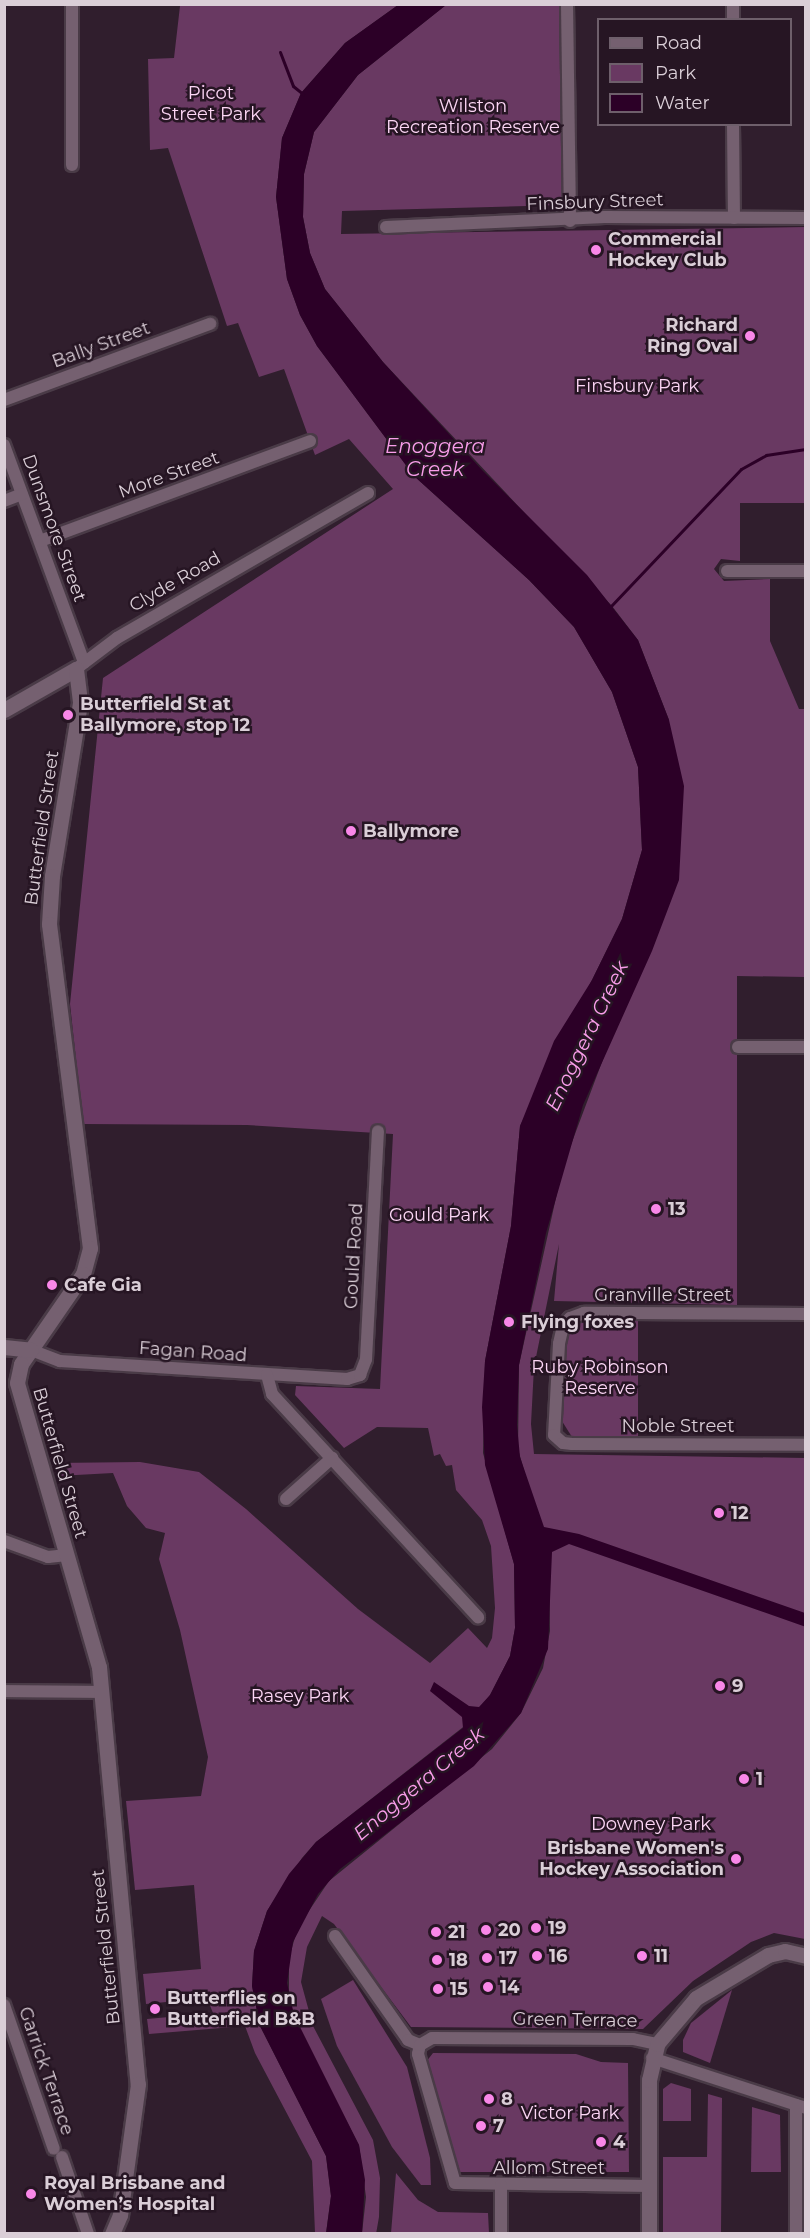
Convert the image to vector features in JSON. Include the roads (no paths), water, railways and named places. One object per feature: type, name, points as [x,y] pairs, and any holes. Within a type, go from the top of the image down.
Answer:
[{"type":"street","points":[[72,4],[72,165]]},
{"type":"street","points":[[567,4],[570,221]]},
{"type":"street","points":[[733,126],[734,218]]},
{"type":"street","name":"Finsbury Street","points":[[386,227],[605,218],[806,218]]},
{"type":"street","name":"Bally Street","points":[[4,400],[210,324]]},
{"type":"street","name":"More Street","points":[[40,542],[310,441]]},
{"type":"street","name":"Dunsmore Street","points":[[4,445],[70,624],[80,666]]},
{"type":"street","name":"Clyde Road","points":[[4,710],[80,666],[117,638],[368,493]]},
{"type":"street","points":[[4,501],[22,494]]},
{"type":"street","points":[[727,571],[806,571]]},
{"type":"street","name":"Dunsmore Street","points":[[70,624],[96,655]]},
{"type":"street","name":"Butterfield Street","points":[[80,666],[80,703],[52,876],[49,924],[52,976],[90,1248],[82,1274],[21,1364],[17,1387],[95,1648],[102,1692],[138,2077],[120,2215],[112,2234]]},
{"type":"street","points":[[738,1047],[806,1047]]},
{"type":"street","name":"Gould Road","points":[[355,1378],[363,1371],[366,1359],[378,1131]]},
{"type":"street","name":"Granville Street","points":[[554,1435],[559,1344],[563,1326],[570,1318],[584,1313],[806,1314]]},
{"type":"street","points":[[4,1347],[32,1350]]},
{"type":"street","name":"Fagan Road","points":[[32,1350],[60,1361],[267,1375],[355,1378]]},
{"type":"street","points":[[267,1375],[272,1394],[478,1617]]},
{"type":"street","name":"Noble Street","points":[[554,1435],[563,1443],[572,1444],[806,1445]]},
{"type":"street","points":[[286,1499],[332,1458]]},
{"type":"street","points":[[4,1541],[48,1557],[67,1555]]},
{"type":"street","points":[[4,1691],[102,1692]]},
{"type":"street","points":[[335,1936],[408,2040],[420,2045]]},
{"type":"street","name":"Green Terrace","points":[[420,2045],[432,2038],[633,2039],[654,2051],[696,1998],[768,1955],[785,1951],[806,1956]]},
{"type":"street","name":"Garrick Terrace","points":[[4,2006],[88,2234]]},
{"type":"street","name":"Allom Street","points":[[420,2045],[420,2059],[452,2178],[460,2185],[649,2186]]},
{"type":"street","points":[[649,2234],[654,2051],[801,2106],[796,2234]]},
{"type":"street","points":[[501,2185],[501,2234]]},
{"type":"street","name":"Butterfield Street","points":[[120,2215],[123,2234]]},
{"type":"water","name":"Enoggera Creek","points":[[398,5],[446,5],[358,75],[314,132],[304,174],[303,217],[310,253],[325,289],[383,362],[482,470],[587,575],[638,640],[669,720],[684,786],[679,880],[652,951],[583,1105],[546,1233],[519,1365],[517,1425],[520,1457],[544,1527],[579,1534],[805,1613],[806,1627],[569,1544],[552,1552],[548,1649],[521,1713],[474,1766],[340,1869],[318,1894],[293,1942],[287,1983],[294,2015],[359,2145],[365,2180],[362,2233],[326,2234],[331,2196],[326,2156],[260,2026],[252,1986],[254,1951],[267,1911],[289,1874],[316,1842],[463,1728],[462,1717],[430,1691],[434,1682],[469,1706],[479,1707],[490,1695],[510,1656],[515,1628],[514,1564],[485,1465],[482,1407],[485,1361],[511,1226],[520,1126],[554,1041],[592,980],[622,919],[642,850],[638,767],[612,692],[574,627],[529,580],[414,476],[317,346],[300,315],[287,279],[276,197],[282,138],[301,93],[345,43]]},
{"type":"waterway","points":[[280,52],[293,86],[303,94]]},
{"type":"waterway","points":[[610,607],[741,469],[766,455],[806,449]]},
{"type":"place","name":"Commercial Hockey Club","points":[[596,250]]},
{"type":"place","name":"Richard Ring Oval","points":[[750,336]]},
{"type":"place","name":"Butterfield St at Ballymore, stop 12","points":[[68,715]]},
{"type":"place","name":"Ballymore","points":[[351,831]]},
{"type":"place","name":"13","points":[[656,1209]]},
{"type":"place","name":"Cafe Gia","points":[[52,1285]]},
{"type":"place","name":"Flying foxes","points":[[509,1322]]},
{"type":"place","name":"12","points":[[719,1513]]},
{"type":"place","name":"9","points":[[720,1686]]},
{"type":"place","name":"1","points":[[744,1779]]},
{"type":"place","name":"Brisbane Women's Hockey Association","points":[[736,1859]]},
{"type":"place","name":"19","points":[[536,1928]]},
{"type":"place","name":"20","points":[[486,1930]]},
{"type":"place","name":"21","points":[[436,1932]]},
{"type":"place","name":"16","points":[[537,1956]]},
{"type":"place","name":"11","points":[[642,1956]]},
{"type":"place","name":"17","points":[[487,1958]]},
{"type":"place","name":"18","points":[[437,1960]]},
{"type":"place","name":"14","points":[[488,1987]]},
{"type":"place","name":"15","points":[[438,1989]]},
{"type":"place","name":"Butterflies on Butterfield B&B","points":[[155,2009]]},
{"type":"place","name":"8","points":[[489,2099]]},
{"type":"place","name":"7","points":[[481,2126]]},
{"type":"place","name":"4","points":[[601,2142]]},
{"type":"place","name":"Royal Brisbane and Women’s Hospital","points":[[31,2194]]},
{"type":"park label","name":"Picot Street Park","points":[[211,104]]},
{"type":"park label","name":"Wilston Recreation Reserve","points":[[473,117]]},
{"type":"park label","name":"Finsbury Park","points":[[637,386]]},
{"type":"park label","name":"Gould Park","points":[[439,1215]]},
{"type":"park label","name":"Ruby Robinson Reserve","points":[[600,1378]]},
{"type":"park label","name":"Rasey Park","points":[[300,1696]]},
{"type":"park label","name":"Downey Park","points":[[651,1824]]},
{"type":"park label","name":"Victor Park","points":[[570,2113]]}]
